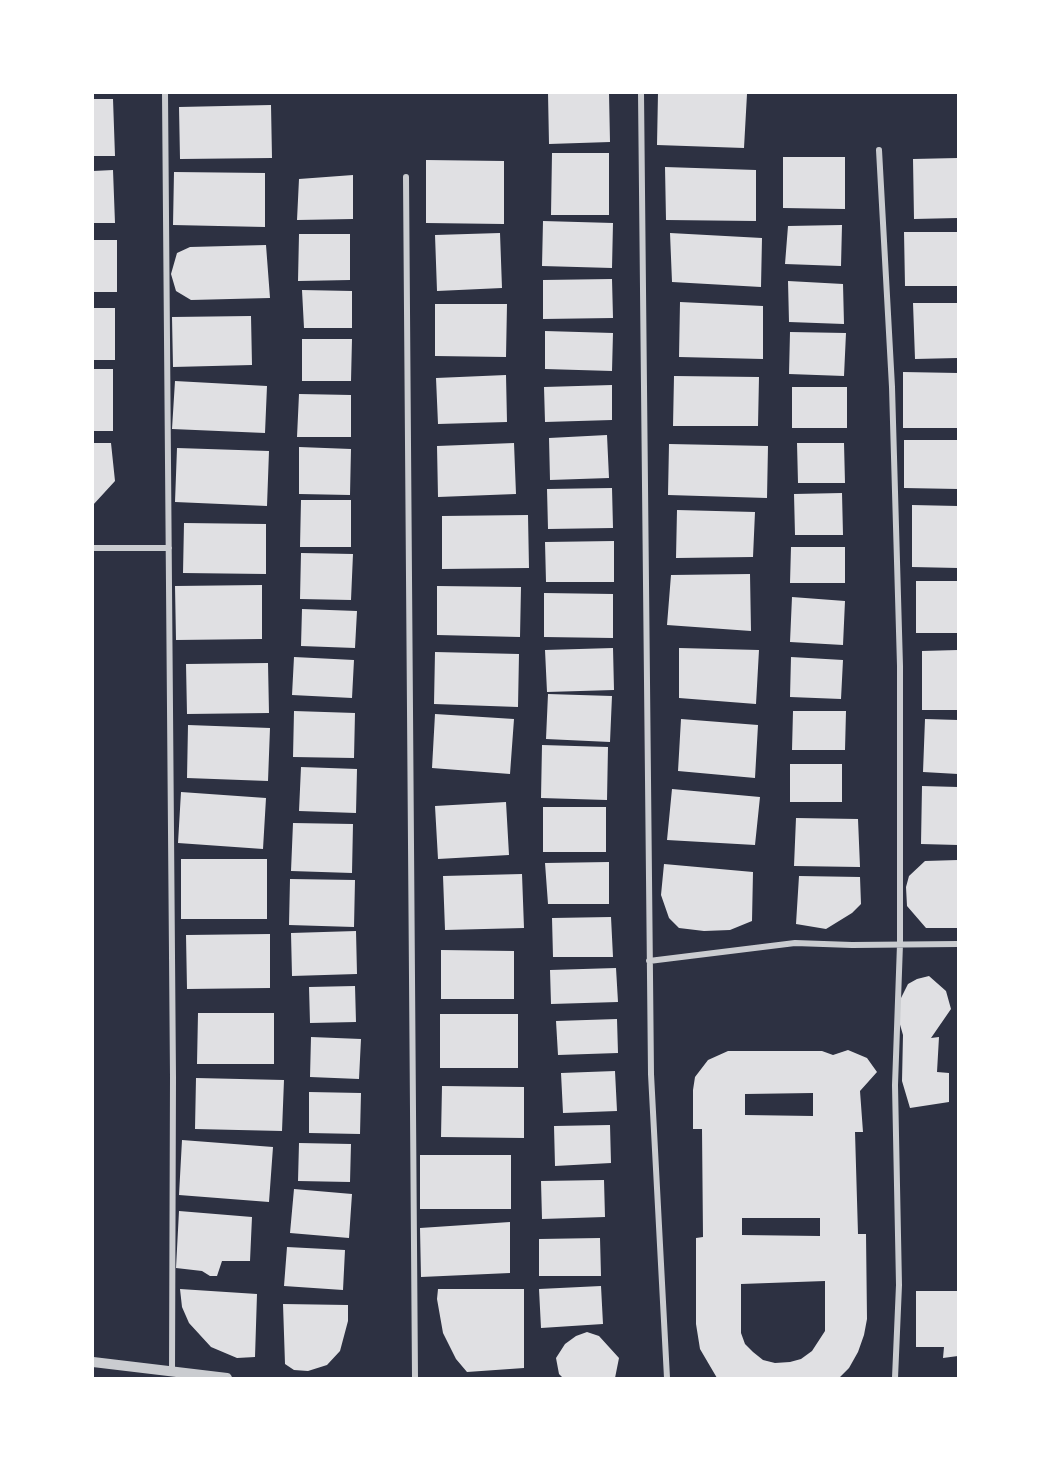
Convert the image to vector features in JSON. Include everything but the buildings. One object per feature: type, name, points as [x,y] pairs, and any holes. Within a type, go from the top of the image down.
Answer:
[{"type":"street","points":[[165,93],[173,1077],[172,1371]]},
{"type":"street","points":[[641,93],[651,1074],[667,1378]]},
{"type":"street","points":[[879,150],[892,387],[899,620],[900,944],[895,1084],[899,1285],[895,1378]]},
{"type":"street","points":[[406,177],[415,1378]]},
{"type":"street","points":[[93,548],[169,548]]},
{"type":"street","points":[[649,962],[795,943],[958,944]]},
{"type":"street","points":[[93,1362],[226,1378]]}]
